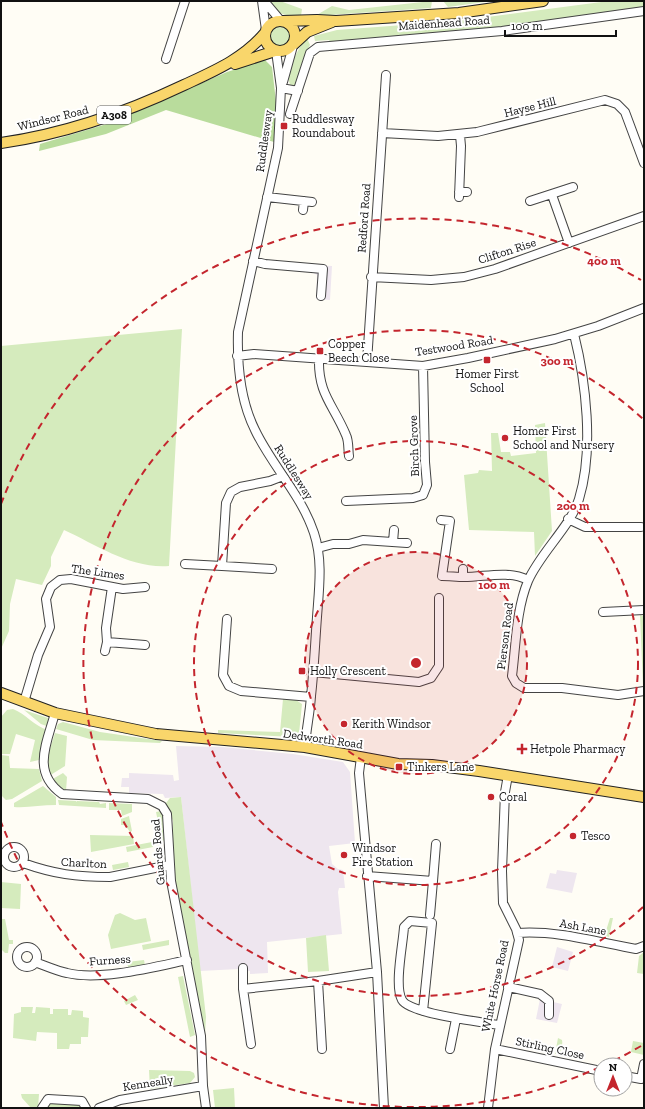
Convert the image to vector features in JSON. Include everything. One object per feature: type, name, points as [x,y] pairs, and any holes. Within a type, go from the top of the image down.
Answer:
[{"type":"main road","name":"Maidenhead Road","points":[[282,21],[336,21],[459,12],[543,1]]},
{"type":"main road","points":[[282,21],[291,26],[296,36],[293,45],[285,51],[275,51],[266,43],[266,31],[272,23],[282,21]]},
{"type":"main road","name":"Maidenhead Road","points":[[293,45],[312,30],[336,21]]},
{"type":"main road","name":"Windsor Road","points":[[1,143],[53,133],[110,116],[148,102],[221,68],[243,54],[266,31]]},
{"type":"main road","name":"Windsor Road","points":[[221,68],[275,51]]},
{"type":"main road","name":"Dedworth Road","points":[[1,693],[54,713],[156,734],[305,747],[398,764],[432,765],[644,797]]},
{"type":"street","points":[[166,59],[185,1]]},
{"type":"street","points":[[263,1],[282,21]]},
{"type":"street","points":[[263,1],[266,31]]},
{"type":"street","name":"Maidenhead Road","points":[[290,114],[310,53],[315,48],[322,46],[502,31],[644,11]]},
{"type":"street","name":"Ruddlesway","points":[[281,88],[293,45]]},
{"type":"street","name":"Ruddlesway","points":[[275,51],[281,88],[278,148],[238,332],[237,356],[240,383],[246,407],[255,430],[302,505],[314,532],[318,548],[320,565],[319,592],[311,697],[306,721],[305,747]]},
{"type":"street","name":"Redford Road","points":[[367,362],[371,276],[386,75]]},
{"type":"street","points":[[281,88],[298,91]]},
{"type":"street","name":"Hayse Hill","points":[[382,133],[438,136],[477,132],[605,100],[617,104],[624,112],[644,162]]},
{"type":"street","points":[[460,134],[462,146],[462,194]]},
{"type":"street","points":[[530,201],[573,187]]},
{"type":"street","points":[[552,195],[569,243]]},
{"type":"street","points":[[267,196],[306,204]]},
{"type":"street","name":"Clifton Rise","points":[[371,276],[431,280],[464,277],[495,269],[644,216]]},
{"type":"street","points":[[253,261],[265,264],[300,263],[323,269],[321,296]]},
{"type":"street","name":"Testwood Road","points":[[237,356],[254,354],[423,366],[468,358],[574,334],[644,308]]},
{"type":"street","name":"Pierson Road","points":[[574,334],[582,366],[586,414],[586,466],[579,500],[528,580],[521,601],[512,676],[516,683],[524,688],[562,688],[618,695],[644,691]]},
{"type":"street","points":[[319,359],[318,376],[322,390],[347,436],[347,453]]},
{"type":"street","name":"Birch Grove","points":[[346,500],[413,498],[423,495],[427,485],[425,462],[423,366]]},
{"type":"street","points":[[222,566],[226,503],[231,492],[240,487],[270,482],[284,476]]},
{"type":"street","points":[[568,519],[585,527],[641,527]]},
{"type":"street","points":[[441,520],[450,521],[442,576],[463,573],[506,574],[518,575],[528,580]]},
{"type":"street","points":[[393,542],[394,530]]},
{"type":"street","points":[[318,548],[333,544],[349,544],[363,540],[407,543]]},
{"type":"street","points":[[185,564],[267,566]]},
{"type":"street","name":"The Limes","points":[[24,702],[38,655],[50,627],[46,599],[51,587],[60,580],[71,578],[123,589],[145,587]]},
{"type":"street","points":[[112,587],[106,628],[106,646],[145,645]]},
{"type":"street","points":[[313,672],[419,682],[431,678],[439,666],[437,603]]},
{"type":"street","points":[[603,613],[644,610]]},
{"type":"street","points":[[228,623],[222,675],[230,686],[241,691],[311,697]]},
{"type":"street","name":"Guards Road","points":[[54,713],[42,764],[45,776],[53,787],[62,794],[148,799],[162,806],[167,814],[170,865],[201,1036],[203,1086],[206,1108]]},
{"type":"street","points":[[361,757],[359,773],[367,876],[377,972],[384,1108]]},
{"type":"street","name":"White Horse Road","points":[[488,1108],[499,1025],[519,940],[503,903],[502,871],[505,792],[508,776]]},
{"type":"street","points":[[430,915],[436,844]]},
{"type":"street","name":"Charlton","points":[[23,863],[58,874],[100,877],[170,865]]},
{"type":"street","points":[[367,876],[433,881]]},
{"type":"street","points":[[422,1011],[432,923],[410,921],[404,927],[399,977],[402,1000],[409,1008],[456,1019],[499,1025]]},
{"type":"street","name":"Ash Lane","points":[[517,933],[531,932],[562,935],[636,949],[644,946]]},
{"type":"street","name":"Furness","points":[[35,962],[68,974],[103,974],[140,970],[187,960]]},
{"type":"street","points":[[243,968],[243,989],[251,1044]]},
{"type":"street","points":[[243,989],[318,981],[377,972]]},
{"type":"street","points":[[318,981],[322,1049]]},
{"type":"street","points":[[508,986],[540,994],[549,1001],[549,1014]]},
{"type":"street","points":[[450,1050],[456,1019]]},
{"type":"street","name":"Stirling Close","points":[[495,1049],[593,1069]]},
{"type":"street","points":[[633,1078],[641,1079],[644,1064]]},
{"type":"street","name":"Kenneally","points":[[99,1108],[120,1100],[203,1086]]},
{"type":"street","points":[[42,1108],[48,1099],[82,1101],[86,1108]]},
{"type":"shaded area","points":[[312,265],[332,266],[330,300],[316,299],[317,275],[312,272]]},
{"type":"shaded area","points":[[176,746],[222,747],[293,754],[343,762],[350,772],[355,843],[329,846],[332,864],[338,869],[343,870],[345,888],[339,888],[338,892],[342,934],[267,942],[268,973],[250,974],[250,971],[239,972],[239,969],[200,971],[181,797],[165,798],[163,794],[129,793],[129,787],[121,787],[122,778],[129,778],[129,773],[173,775],[174,781],[179,780]]},
{"type":"shaded area","points":[[557,870],[577,873],[572,893],[546,888],[550,873],[556,874]]},
{"type":"shaded area","points":[[557,947],[573,952],[568,971],[552,967]]},
{"type":"shaded area","points":[[540,999],[562,1004],[557,1023],[536,1019]]},
{"type":"green space","points":[[271,1],[280,1],[302,9],[301,16],[292,16],[278,12],[272,6]]},
{"type":"green space","points":[[432,1],[431,8],[315,16],[332,6],[349,10]]},
{"type":"green space","points":[[443,1],[492,1],[448,7]]},
{"type":"green space","points":[[609,1],[644,1],[644,7],[495,28],[330,42],[329,40],[315,41],[314,36],[337,30],[457,21]]},
{"type":"green space","points":[[280,25],[288,28],[291,36],[288,44],[280,47],[272,44],[269,36],[272,28]]},
{"type":"green space","points":[[307,38],[310,45],[303,59],[295,86],[291,86],[289,81],[290,68],[296,54]]},
{"type":"green space","points":[[265,60],[272,67],[278,119],[274,142],[166,110],[106,134],[39,151],[40,144],[110,123],[227,72]]},
{"type":"green space","points":[[182,329],[169,566],[141,564],[128,560],[64,530],[51,557],[51,566],[42,585],[16,579],[10,604],[9,631],[1,649],[1,346]]},
{"type":"green space","points":[[545,423],[552,531],[535,556],[534,532],[469,530],[464,475],[478,473],[479,470],[492,471],[491,433],[498,433],[501,452],[510,452],[511,456],[536,453],[535,425]]},
{"type":"green space","points":[[640,615],[644,616],[643,686]]},
{"type":"green space","points":[[283,699],[296,700],[302,704],[299,734],[293,737],[218,733],[218,730],[280,732]]},
{"type":"green space","points":[[13,709],[38,726],[48,730],[39,760],[30,762],[35,740],[16,734],[10,754],[1,754],[1,717],[7,710]]},
{"type":"green space","points":[[24,710],[48,718],[49,727],[41,724]]},
{"type":"green space","points":[[63,722],[100,732],[162,741],[160,743],[93,740],[56,729],[58,724]]},
{"type":"green space","points":[[55,733],[67,736],[65,766],[49,776],[46,761]]},
{"type":"green space","points":[[1,755],[9,756],[10,768],[39,769],[42,781],[12,799],[6,800],[1,795]]},
{"type":"green space","points":[[63,773],[67,777],[66,791],[51,780]]},
{"type":"green space","points":[[43,786],[56,797],[56,805],[14,807],[14,803]]},
{"type":"green space","points":[[181,797],[206,1017],[205,1035],[172,870],[173,821],[166,803],[170,798]]},
{"type":"green space","points":[[58,800],[99,802],[100,804],[106,803],[106,808],[59,805]]},
{"type":"green space","points":[[109,803],[132,804],[132,812],[122,816],[121,810],[109,810]]},
{"type":"green space","points":[[161,811],[166,819],[165,840],[162,841],[156,812]]},
{"type":"green space","points":[[129,816],[132,831],[130,832],[125,825],[121,825],[121,819]]},
{"type":"green space","points":[[90,835],[133,836],[134,844],[91,852]]},
{"type":"green space","points":[[152,842],[153,847],[127,852],[126,847]]},
{"type":"green space","points":[[128,862],[129,867],[113,870],[112,865]]},
{"type":"green space","points":[[1,882],[21,884],[20,909],[1,908]]},
{"type":"green space","points":[[120,913],[135,920],[146,918],[151,941],[111,949],[108,935],[115,915]]},
{"type":"green space","points":[[610,918],[613,918],[609,937],[605,934]]},
{"type":"green space","points":[[1,919],[5,919],[9,940],[13,940],[13,944],[9,944],[8,953],[5,953],[1,949]]},
{"type":"green space","points":[[326,935],[329,971],[308,972],[306,938]]},
{"type":"green space","points":[[169,940],[169,945],[143,950],[142,945]]},
{"type":"green space","points":[[644,952],[644,974],[637,973],[639,956]]},
{"type":"green space","points":[[144,960],[145,965],[128,967],[127,962]]},
{"type":"green space","points":[[183,976],[195,1035],[190,1037],[178,977]]},
{"type":"green space","points":[[135,995],[138,1000],[126,1005],[124,1001]]},
{"type":"green space","points":[[21,1007],[33,1007],[32,1013],[35,1013],[36,1007],[50,1008],[50,1014],[53,1014],[53,1009],[68,1009],[68,1015],[71,1015],[72,1010],[83,1011],[83,1017],[89,1018],[88,1037],[81,1037],[81,1044],[70,1044],[69,1049],[57,1049],[57,1033],[37,1032],[36,1041],[13,1038],[14,1014],[21,1012]]},
{"type":"green space","points":[[558,1038],[562,1040],[562,1046],[559,1054],[555,1054]]},
{"type":"green space","points":[[633,1041],[644,1043],[644,1055],[631,1052]]},
{"type":"green space","points":[[149,1070],[190,1071],[194,1073],[195,1077],[190,1083],[150,1089]]},
{"type":"green space","points":[[234,1088],[235,1108],[215,1108],[213,1090]]},
{"type":"green space","points":[[21,1094],[39,1094],[38,1108],[31,1108],[22,1098]]},
{"type":"green space","points":[[53,1102],[78,1104],[81,1108],[46,1108]]},
{"type":"place","name":"Ruddlesway Roundabout","points":[[284,126]]},
{"type":"place","name":"Copper Beech Close","points":[[320,351]]},
{"type":"place","name":"Homer First School","points":[[487,360]]},
{"type":"place","name":"Homer First School and Nursery","points":[[505,438]]},
{"type":"place","name":"Holly Crescent","points":[[302,671]]},
{"type":"place","name":"Kerith Windsor","points":[[344,724]]},
{"type":"place","name":"Hetpole Pharmacy","points":[[522,749]]},
{"type":"place","name":"Tinkers Lane","points":[[399,767]]},
{"type":"place","name":"Coral","points":[[491,797]]},
{"type":"place","name":"Tesco","points":[[573,836]]},
{"type":"place","name":"Windsor Fire Station","points":[[344,855]]}]
